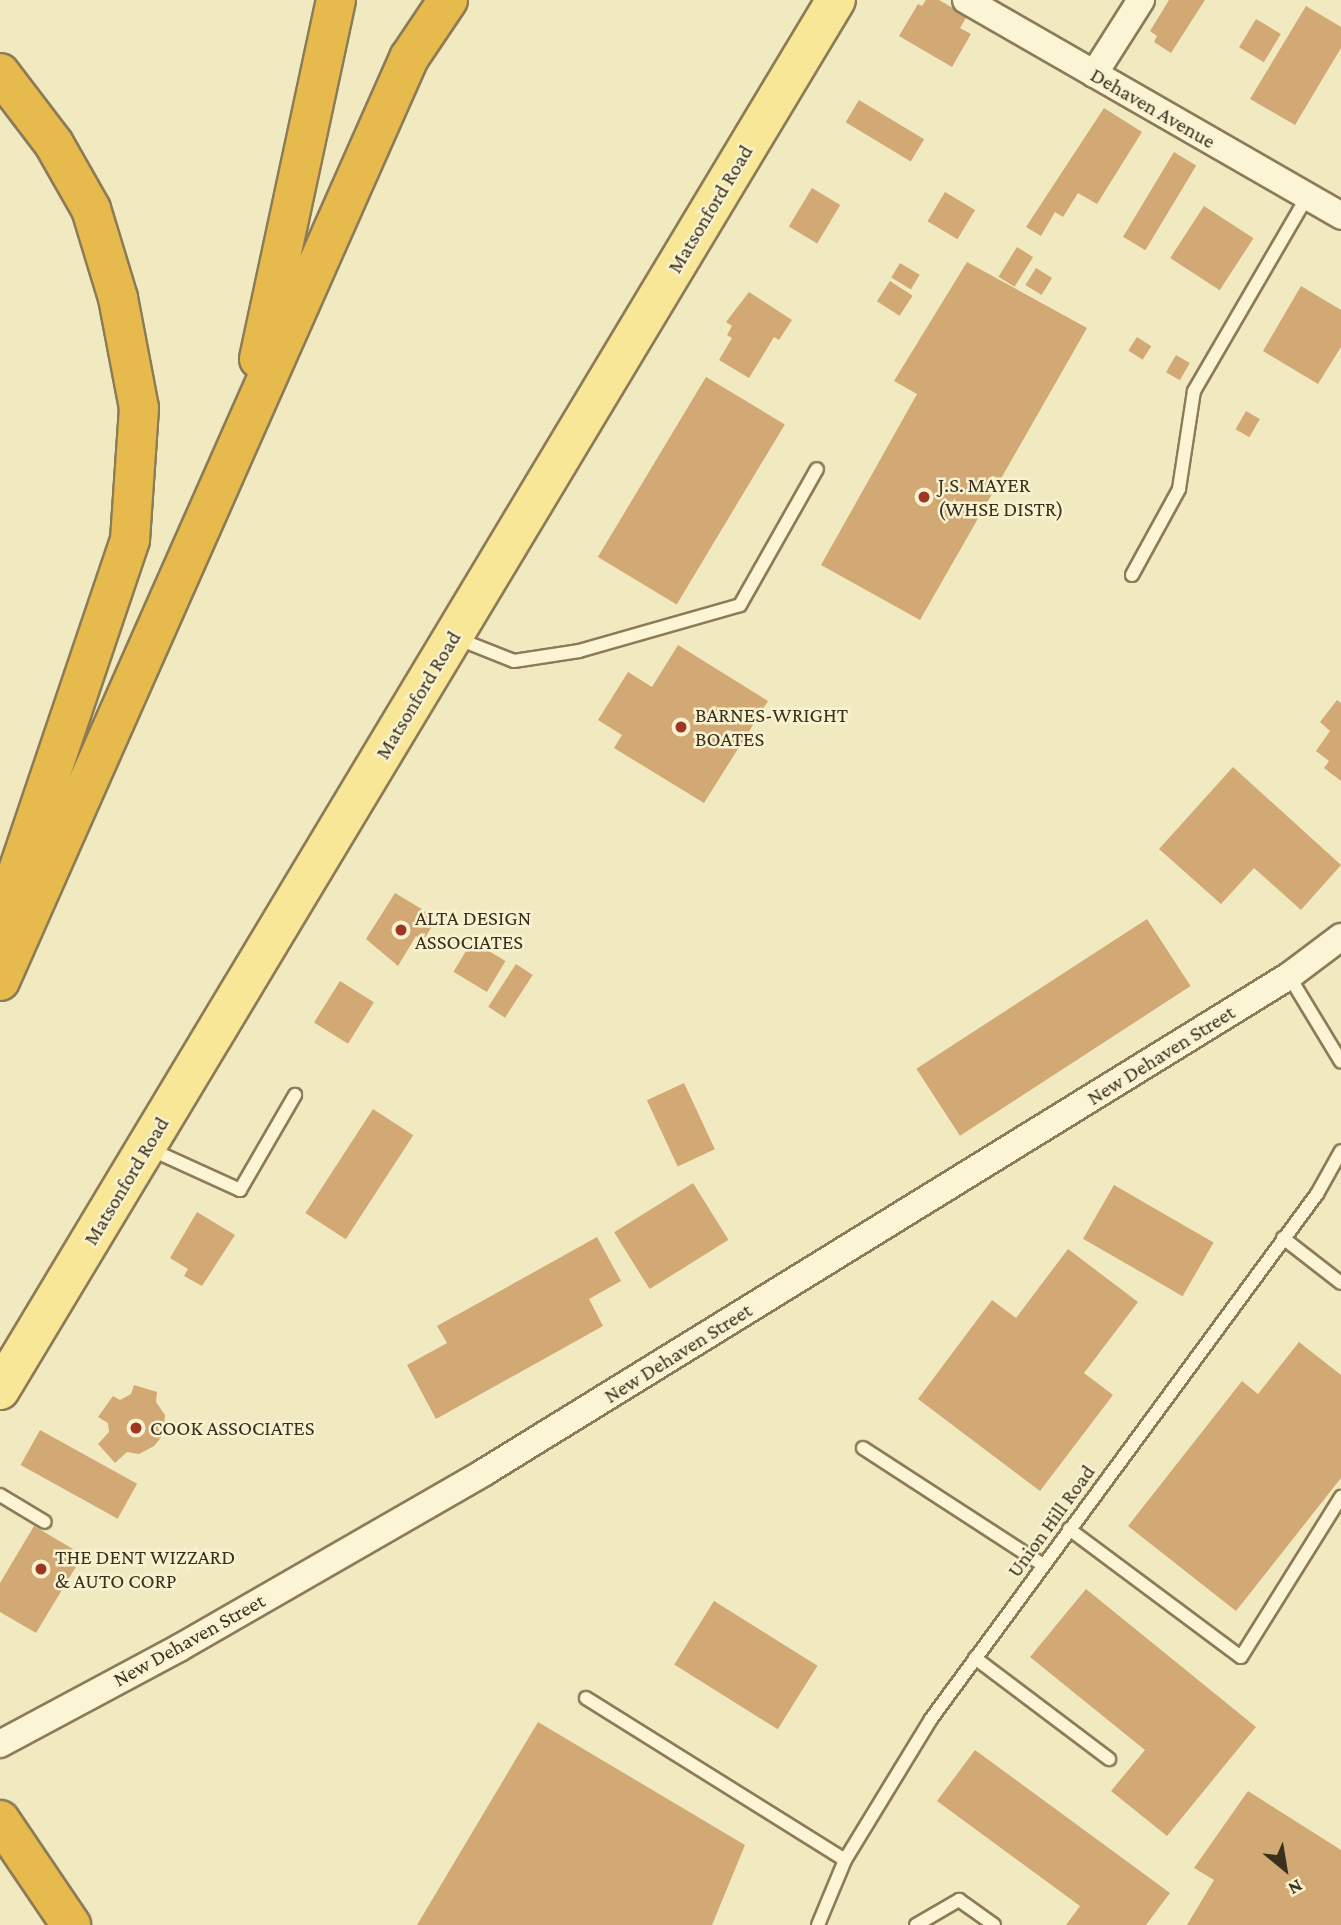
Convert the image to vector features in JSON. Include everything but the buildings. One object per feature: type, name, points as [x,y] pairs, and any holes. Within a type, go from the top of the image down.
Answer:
[{"type":"highway","points":[[239,447],[336,0]]},
{"type":"highway","points":[[0,981],[199,526],[239,447],[409,58],[448,0]]},
{"type":"highway","points":[[0,73],[54,144],[91,209],[118,298],[139,408],[130,540],[0,924]]},
{"type":"highway","points":[[0,1820],[71,1925]]},
{"type":"main road","name":"Matsonford Road","points":[[0,1390],[836,0]]},
{"type":"street","name":"Dehaven Avenue","points":[[966,0],[1341,216]]},
{"type":"street","points":[[1094,74],[1141,0]]},
{"type":"street","name":"New Dehaven Street","points":[[0,1744],[178,1648],[483,1473],[1289,976],[1341,937]]},
{"type":"lane","points":[[1132,575],[1179,489],[1195,391],[1307,197]]},
{"type":"lane","points":[[454,637],[514,661],[579,650],[740,605],[817,469]]},
{"type":"lane","points":[[1289,976],[1341,1062]]},
{"type":"lane","points":[[147,1147],[240,1190],[295,1095]]},
{"type":"lane","name":"Union Hill Road","points":[[831,1925],[819,1920],[845,1860],[931,1718],[1317,1194],[1341,1151]]},
{"type":"lane","points":[[1283,1238],[1341,1283]]},
{"type":"lane","points":[[863,1448],[1043,1565]]},
{"type":"lane","points":[[0,1495],[45,1522]]},
{"type":"lane","points":[[1069,1528],[1241,1657],[1341,1497]]},
{"type":"lane","points":[[975,1658],[1109,1759]]},
{"type":"lane","points":[[586,1698],[845,1860]]},
{"type":"lane","points":[[916,1925],[959,1900],[994,1925]]},
{"type":"place","name":"J.S. MAYER (WHSE DISTR)","points":[[924,497]]},
{"type":"place","name":"BARNES-WRIGHT BOATES","points":[[681,727]]},
{"type":"place","name":"ALTA DESIGN ASSOCIATES","points":[[401,930]]},
{"type":"place","name":"COOK ASSOCIATES","points":[[136,1428]]},
{"type":"place","name":"THE DENT WIZZARD & AUTO CORP","points":[[41,1569]]}]
